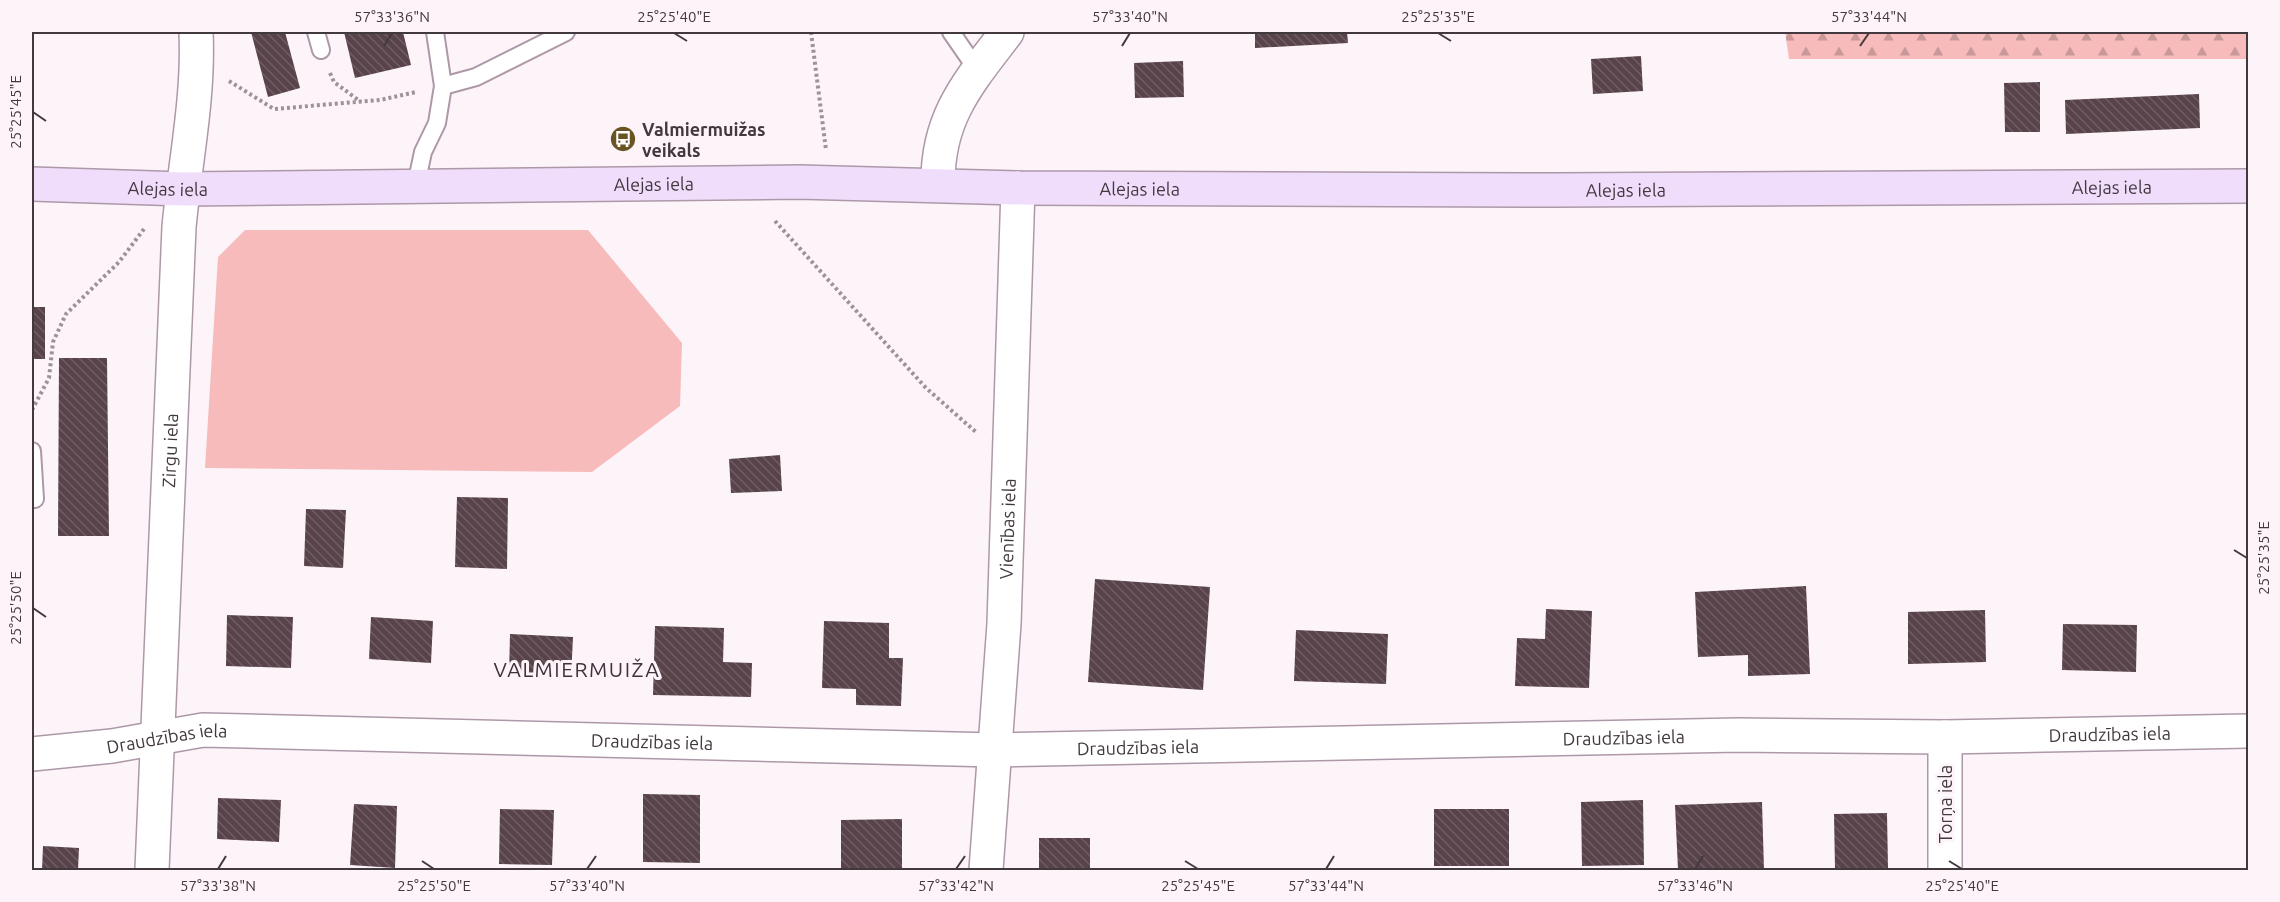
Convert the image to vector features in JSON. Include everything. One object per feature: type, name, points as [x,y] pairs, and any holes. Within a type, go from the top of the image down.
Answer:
[{"type":"main road","name":"Alejas iela","points":[[32,184],[183,189],[788,182],[938,184],[1018,188],[1593,190],[2248,186]]},
{"type":"street","points":[[938,184],[937,158],[952,109],[1007,32]]},
{"type":"street","name":"Zirgu iela","points":[[152,870],[178,239],[193,123],[197,46]]},
{"type":"street","name":"Vienības iela","points":[[986,870],[1004,624],[1018,188]]},
{"type":"street","name":"Draudzības iela","points":[[32,754],[112,746],[158,736],[203,730],[994,750],[1726,736],[1945,737],[2248,731]]},
{"type":"street","name":"Torņa iela","points":[[1945,737],[1945,870]]},
{"type":"lane","points":[[316,32],[321,51]]},
{"type":"lane","points":[[416,185],[423,152],[436,123],[443,86],[435,32]]},
{"type":"lane","points":[[443,86],[476,77],[566,32]]},
{"type":"lane","points":[[951,32],[978,71]]},
{"type":"lane","points":[[32,451],[35,499],[32,499]]},
{"type":"path","points":[[811,32],[826,153]]},
{"type":"path","points":[[197,46],[274,109],[380,100],[443,86]]},
{"type":"path","points":[[321,51],[333,82],[361,102]]},
{"type":"path","points":[[775,221],[926,388],[1009,461]]},
{"type":"path","points":[[32,410],[49,378],[53,342],[66,314],[119,262],[146,226]]},
{"type":"green space","points":[[1785,32],[2248,32],[2248,59],[1789,59]]},
{"type":"green space","points":[[245,230],[588,230],[682,343],[680,406],[592,472],[205,468],[218,257]]},
{"type":"building","points":[[251,32],[285,32],[300,88],[268,97]]},
{"type":"building","points":[[344,32],[403,32],[411,65],[355,78]]},
{"type":"building","points":[[1255,32],[1347,32],[1348,43],[1255,48]]},
{"type":"building","points":[[1641,56],[1643,91],[1593,94],[1591,59]]},
{"type":"building","points":[[1183,61],[1184,97],[1135,98],[1134,63]]},
{"type":"building","points":[[2040,82],[2040,132],[2005,132],[2004,83]]},
{"type":"building","points":[[2199,94],[2200,128],[2066,134],[2065,100]]},
{"type":"building","points":[[32,307],[45,307],[45,359],[32,359]]},
{"type":"building","points":[[59,358],[107,358],[109,536],[58,536]]},
{"type":"building","points":[[780,455],[782,491],[731,493],[729,459]]},
{"type":"building","points":[[457,497],[508,498],[507,569],[455,567]]},
{"type":"building","points":[[306,509],[346,510],[343,568],[304,566]]},
{"type":"building","points":[[1095,579],[1210,587],[1203,690],[1088,682]]},
{"type":"building","points":[[1806,586],[1810,674],[1748,676],[1748,655],[1698,657],[1695,592]]},
{"type":"building","points":[[1546,609],[1592,611],[1589,688],[1515,686],[1517,638],[1545,639]]},
{"type":"building","points":[[1985,610],[1986,662],[1908,664],[1908,612]]},
{"type":"building","points":[[227,615],[293,617],[291,668],[226,666]]},
{"type":"building","points":[[371,617],[433,621],[431,663],[369,659]]},
{"type":"building","points":[[824,621],[889,623],[889,658],[903,658],[901,706],[856,705],[856,689],[822,688]]},
{"type":"building","points":[[2063,624],[2137,625],[2136,672],[2062,670]]},
{"type":"building","points":[[655,626],[724,628],[723,662],[752,663],[751,697],[653,695]]},
{"type":"building","points":[[1296,630],[1388,634],[1386,684],[1294,681]]},
{"type":"building","points":[[510,634],[573,637],[571,678],[509,675]]},
{"type":"building","points":[[643,794],[700,795],[700,863],[643,862]]},
{"type":"building","points":[[218,798],[281,800],[279,842],[217,839]]},
{"type":"building","points":[[1643,800],[1644,865],[1582,866],[1581,802]]},
{"type":"building","points":[[1762,802],[1764,870],[1678,870],[1675,805]]},
{"type":"building","points":[[354,804],[397,806],[395,868],[350,865]]},
{"type":"building","points":[[500,809],[554,810],[552,865],[499,864]]},
{"type":"building","points":[[1434,809],[1509,809],[1509,866],[1434,866]]},
{"type":"building","points":[[1887,813],[1888,868],[1835,869],[1834,814]]},
{"type":"building","points":[[902,819],[902,869],[841,870],[841,820]]},
{"type":"building","points":[[1039,838],[1090,838],[1090,870],[1039,870]]},
{"type":"building","points":[[43,846],[79,848],[78,870],[42,870]]},
{"type":"place","name":"Valmiermuižas veikals","points":[[623,139]]},
{"type":"district","name":"VALMIERMUIŽA","points":[[577,669]]}]
